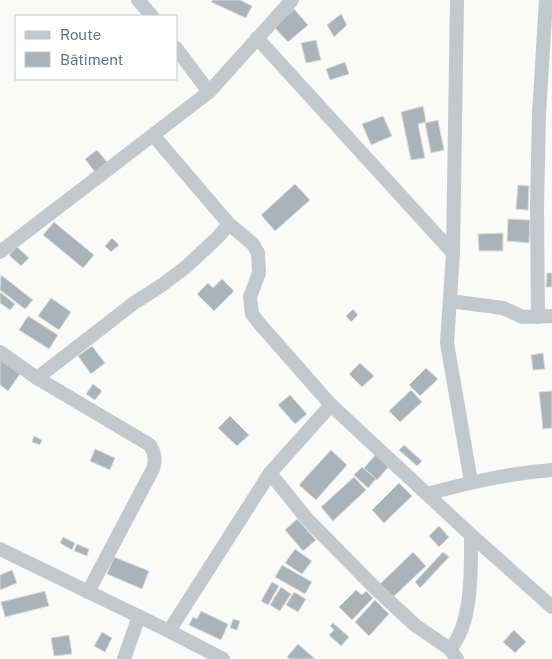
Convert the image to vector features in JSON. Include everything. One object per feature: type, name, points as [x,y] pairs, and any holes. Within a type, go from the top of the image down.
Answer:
[{"type":"street","points":[[138,0],[151,15]]},
{"type":"street","points":[[0,252],[209,92],[292,0]]},
{"type":"street","points":[[457,0],[453,253],[447,343],[471,482]]},
{"type":"street","points":[[450,301],[503,308],[523,317],[545,316],[537,207],[539,114],[546,0]]},
{"type":"street","points":[[257,38],[453,253]]},
{"type":"street","points":[[178,51],[209,92]]},
{"type":"street","points":[[153,135],[229,224],[253,244],[258,253],[259,273],[250,297],[252,314],[330,405],[552,607]]},
{"type":"street","points":[[36,378],[134,302],[162,285],[187,266],[229,224]]},
{"type":"street","points":[[0,352],[36,378],[150,446],[154,453],[156,460],[153,469],[88,592]]},
{"type":"street","points":[[169,631],[270,473],[330,405]]},
{"type":"street","points":[[427,494],[471,482],[552,470]]},
{"type":"street","points":[[270,473],[307,519],[374,588],[416,626],[453,654],[461,634],[471,579],[471,535]]},
{"type":"street","points":[[0,549],[169,631],[200,654],[223,659]]},
{"type":"street","points":[[124,659],[139,616]]},
{"type":"building","points":[[213,0],[240,0],[252,6],[246,18],[211,2]]},
{"type":"building","points":[[294,9],[308,25],[288,42],[274,27]]},
{"type":"building","points":[[341,14],[347,25],[334,37],[327,25]]},
{"type":"building","points":[[316,40],[321,60],[306,63],[301,43]]},
{"type":"building","points":[[345,62],[349,74],[330,80],[326,69]]},
{"type":"building","points":[[423,106],[426,122],[418,124],[425,158],[411,160],[401,112]]},
{"type":"building","points":[[383,116],[392,136],[371,145],[362,124]]},
{"type":"building","points":[[438,120],[444,150],[431,153],[425,123]]},
{"type":"building","points":[[97,150],[107,162],[95,172],[85,159]]},
{"type":"building","points":[[295,184],[310,200],[275,231],[261,215]]},
{"type":"building","points":[[518,185],[529,186],[528,210],[516,209]]},
{"type":"building","points":[[508,219],[530,220],[529,243],[507,241]]},
{"type":"building","points":[[54,222],[94,255],[83,268],[43,235]]},
{"type":"building","points":[[503,233],[503,251],[479,251],[478,234]]},
{"type":"building","points":[[112,238],[119,245],[111,252],[105,246]]},
{"type":"building","points":[[17,247],[29,258],[21,266],[9,255]]},
{"type":"building","points":[[547,273],[552,273],[552,287],[546,287]]},
{"type":"building","points":[[1,275],[33,300],[25,309],[0,290]]},
{"type":"building","points":[[222,279],[234,291],[214,311],[197,294],[208,283],[213,288]]},
{"type":"building","points":[[0,292],[15,304],[10,310],[0,303]]},
{"type":"building","points":[[51,298],[71,312],[59,330],[38,316]]},
{"type":"building","points":[[353,309],[358,315],[351,322],[346,316]]},
{"type":"building","points":[[28,316],[58,335],[49,349],[19,330]]},
{"type":"building","points":[[92,346],[105,363],[91,374],[78,356]]},
{"type":"building","points":[[543,353],[545,369],[533,370],[531,355]]},
{"type":"building","points":[[0,360],[20,374],[8,391],[0,385]]},
{"type":"building","points":[[360,363],[374,376],[362,387],[349,374]]},
{"type":"building","points":[[426,368],[438,379],[420,396],[409,385]]},
{"type":"building","points":[[93,384],[102,391],[95,400],[86,394]]},
{"type":"building","points":[[411,390],[422,402],[400,422],[389,411]]},
{"type":"building","points":[[552,391],[552,428],[543,429],[539,392]]},
{"type":"building","points":[[290,395],[307,414],[295,424],[278,405]]},
{"type":"building","points":[[230,416],[249,435],[237,446],[218,428]]},
{"type":"building","points":[[34,436],[42,440],[40,445],[32,442]]},
{"type":"building","points":[[404,445],[422,461],[417,466],[399,450]]},
{"type":"building","points":[[95,449],[115,458],[110,470],[90,461]]},
{"type":"building","points":[[331,450],[347,465],[316,500],[299,485]]},
{"type":"building","points":[[377,453],[390,465],[377,480],[364,468]]},
{"type":"building","points":[[362,467],[376,479],[368,488],[354,475]]},
{"type":"building","points":[[354,477],[366,490],[333,521],[321,507]]},
{"type":"building","points":[[399,483],[412,496],[384,523],[372,510]]},
{"type":"building","points":[[297,519],[316,540],[303,551],[285,530]]},
{"type":"building","points":[[439,526],[449,537],[439,547],[429,536]]},
{"type":"building","points":[[63,537],[75,543],[72,550],[60,543]]},
{"type":"building","points":[[77,544],[89,549],[87,556],[74,551]]},
{"type":"building","points":[[295,549],[312,561],[302,574],[285,563]]},
{"type":"building","points":[[413,552],[426,566],[393,597],[380,584]]},
{"type":"building","points":[[443,552],[449,557],[420,588],[415,582]]},
{"type":"building","points":[[114,557],[149,571],[142,589],[107,574]]},
{"type":"building","points":[[282,565],[312,582],[305,594],[275,577]]},
{"type":"building","points":[[12,570],[17,583],[0,590],[0,575]]},
{"type":"building","points":[[272,582],[279,586],[268,605],[261,601]]},
{"type":"building","points":[[281,587],[291,594],[280,611],[270,605]]},
{"type":"building","points":[[356,590],[362,595],[366,591],[373,598],[352,620],[339,607]]},
{"type":"building","points":[[45,591],[49,606],[5,617],[1,602]]},
{"type":"building","points":[[294,592],[306,599],[298,612],[286,605]]},
{"type":"building","points":[[375,600],[389,614],[369,636],[355,622]]},
{"type":"building","points":[[201,611],[228,624],[221,640],[189,625],[193,617],[197,619]]},
{"type":"building","points":[[233,619],[240,621],[237,630],[230,628]]},
{"type":"building","points":[[333,623],[349,637],[341,646],[329,635],[334,630],[330,626]]},
{"type":"building","points":[[514,630],[526,642],[515,653],[503,642]]},
{"type":"building","points":[[102,632],[112,638],[105,652],[94,646]]},
{"type":"building","points":[[69,635],[72,654],[54,656],[51,638]]},
{"type":"building","points":[[298,644],[315,659],[290,659],[287,657]]}]
